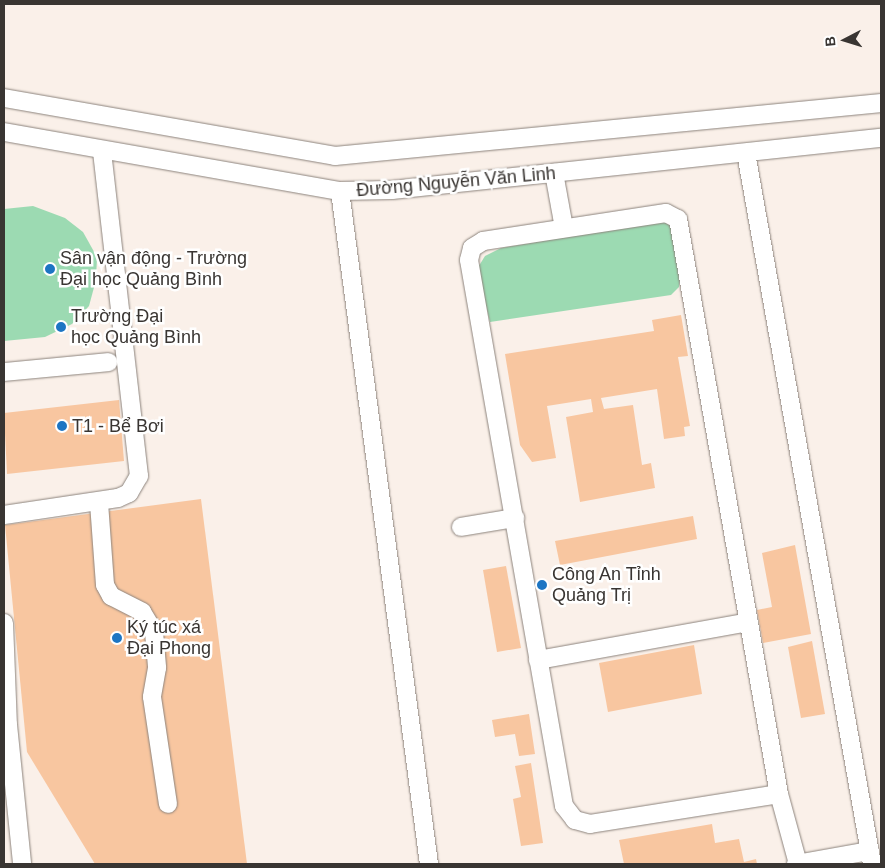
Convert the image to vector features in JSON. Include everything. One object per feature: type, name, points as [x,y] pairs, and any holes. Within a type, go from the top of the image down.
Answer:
[{"type":"street","name":"Đường Nguyễn Văn Linh","points":[[4,98],[335,156],[881,103]]},
{"type":"street","name":"Đường Nguyễn Văn Linh","points":[[4,132],[340,191],[554,173],[881,138]]},
{"type":"street","points":[[4,515],[99,503],[129,493],[140,466],[102,150]]},
{"type":"street","points":[[746,153],[871,858],[797,864],[779,794],[678,219],[666,213],[483,241],[472,248],[468,260],[515,518],[558,785],[564,806],[575,820],[590,824],[779,794]]},
{"type":"street","points":[[554,173],[564,228]]},
{"type":"street","points":[[340,191],[429,864]]},
{"type":"street","points":[[4,372],[109,362]]},
{"type":"street","points":[[99,503],[104,584],[111,596],[142,612],[154,632],[157,668],[152,697],[168,804]]},
{"type":"street","points":[[461,527],[515,518]]},
{"type":"street","points":[[538,660],[749,622]]},
{"type":"street","points":[[4,624],[6,725],[22,864]]},
{"type":"green space","name":"Sân vận động - Trường Đại học Quảng Bình","points":[[33,206],[65,218],[83,232],[97,257],[96,280],[89,306],[72,324],[45,337],[4,341],[4,209]]},
{"type":"green space","points":[[663,221],[674,228],[681,272],[679,287],[671,295],[490,322],[477,269],[485,256],[501,248]]},
{"type":"building","points":[[681,315],[688,356],[678,357],[690,426],[684,427],[685,436],[664,439],[657,389],[601,398],[604,409],[633,405],[642,465],[651,463],[655,488],[580,502],[566,417],[593,412],[591,399],[547,406],[556,458],[532,462],[520,445],[505,354],[654,331],[652,320]]},
{"type":"building","name":"T1 - Bể Bơi","points":[[119,400],[124,461],[7,474],[4,413]]},
{"type":"building","name":"Ký túc xá Đại Phong","points":[[201,499],[247,864],[95,864],[27,752],[5,525]]},
{"type":"building","points":[[693,516],[697,539],[560,565],[555,541]]},
{"type":"building","points":[[795,545],[811,634],[763,643],[757,610],[772,607],[762,553]]},
{"type":"building","points":[[506,566],[521,648],[497,652],[483,570]]},
{"type":"building","points":[[812,641],[825,714],[801,718],[788,647]]},
{"type":"building","points":[[694,645],[702,694],[608,712],[599,663]]},
{"type":"building","points":[[529,714],[535,754],[519,756],[515,734],[495,737],[492,720]]},
{"type":"building","points":[[531,763],[543,843],[521,846],[513,799],[521,797],[515,766]]},
{"type":"building","points":[[712,824],[715,843],[739,839],[744,862],[756,859],[757,864],[624,864],[619,840]]},
{"type":"place","name":"Sân vận động - Trường Đại học Quảng Bình","points":[[50,269]]},
{"type":"place","name":"Trường Đại học Quảng Bình","points":[[61,327]]},
{"type":"place","name":"T1 - Bể Bơi","points":[[62,426]]},
{"type":"place","name":"Công An Tỉnh Quảng Trị","points":[[542,585]]},
{"type":"place","name":"Ký túc xá Đại Phong","points":[[117,638]]}]
